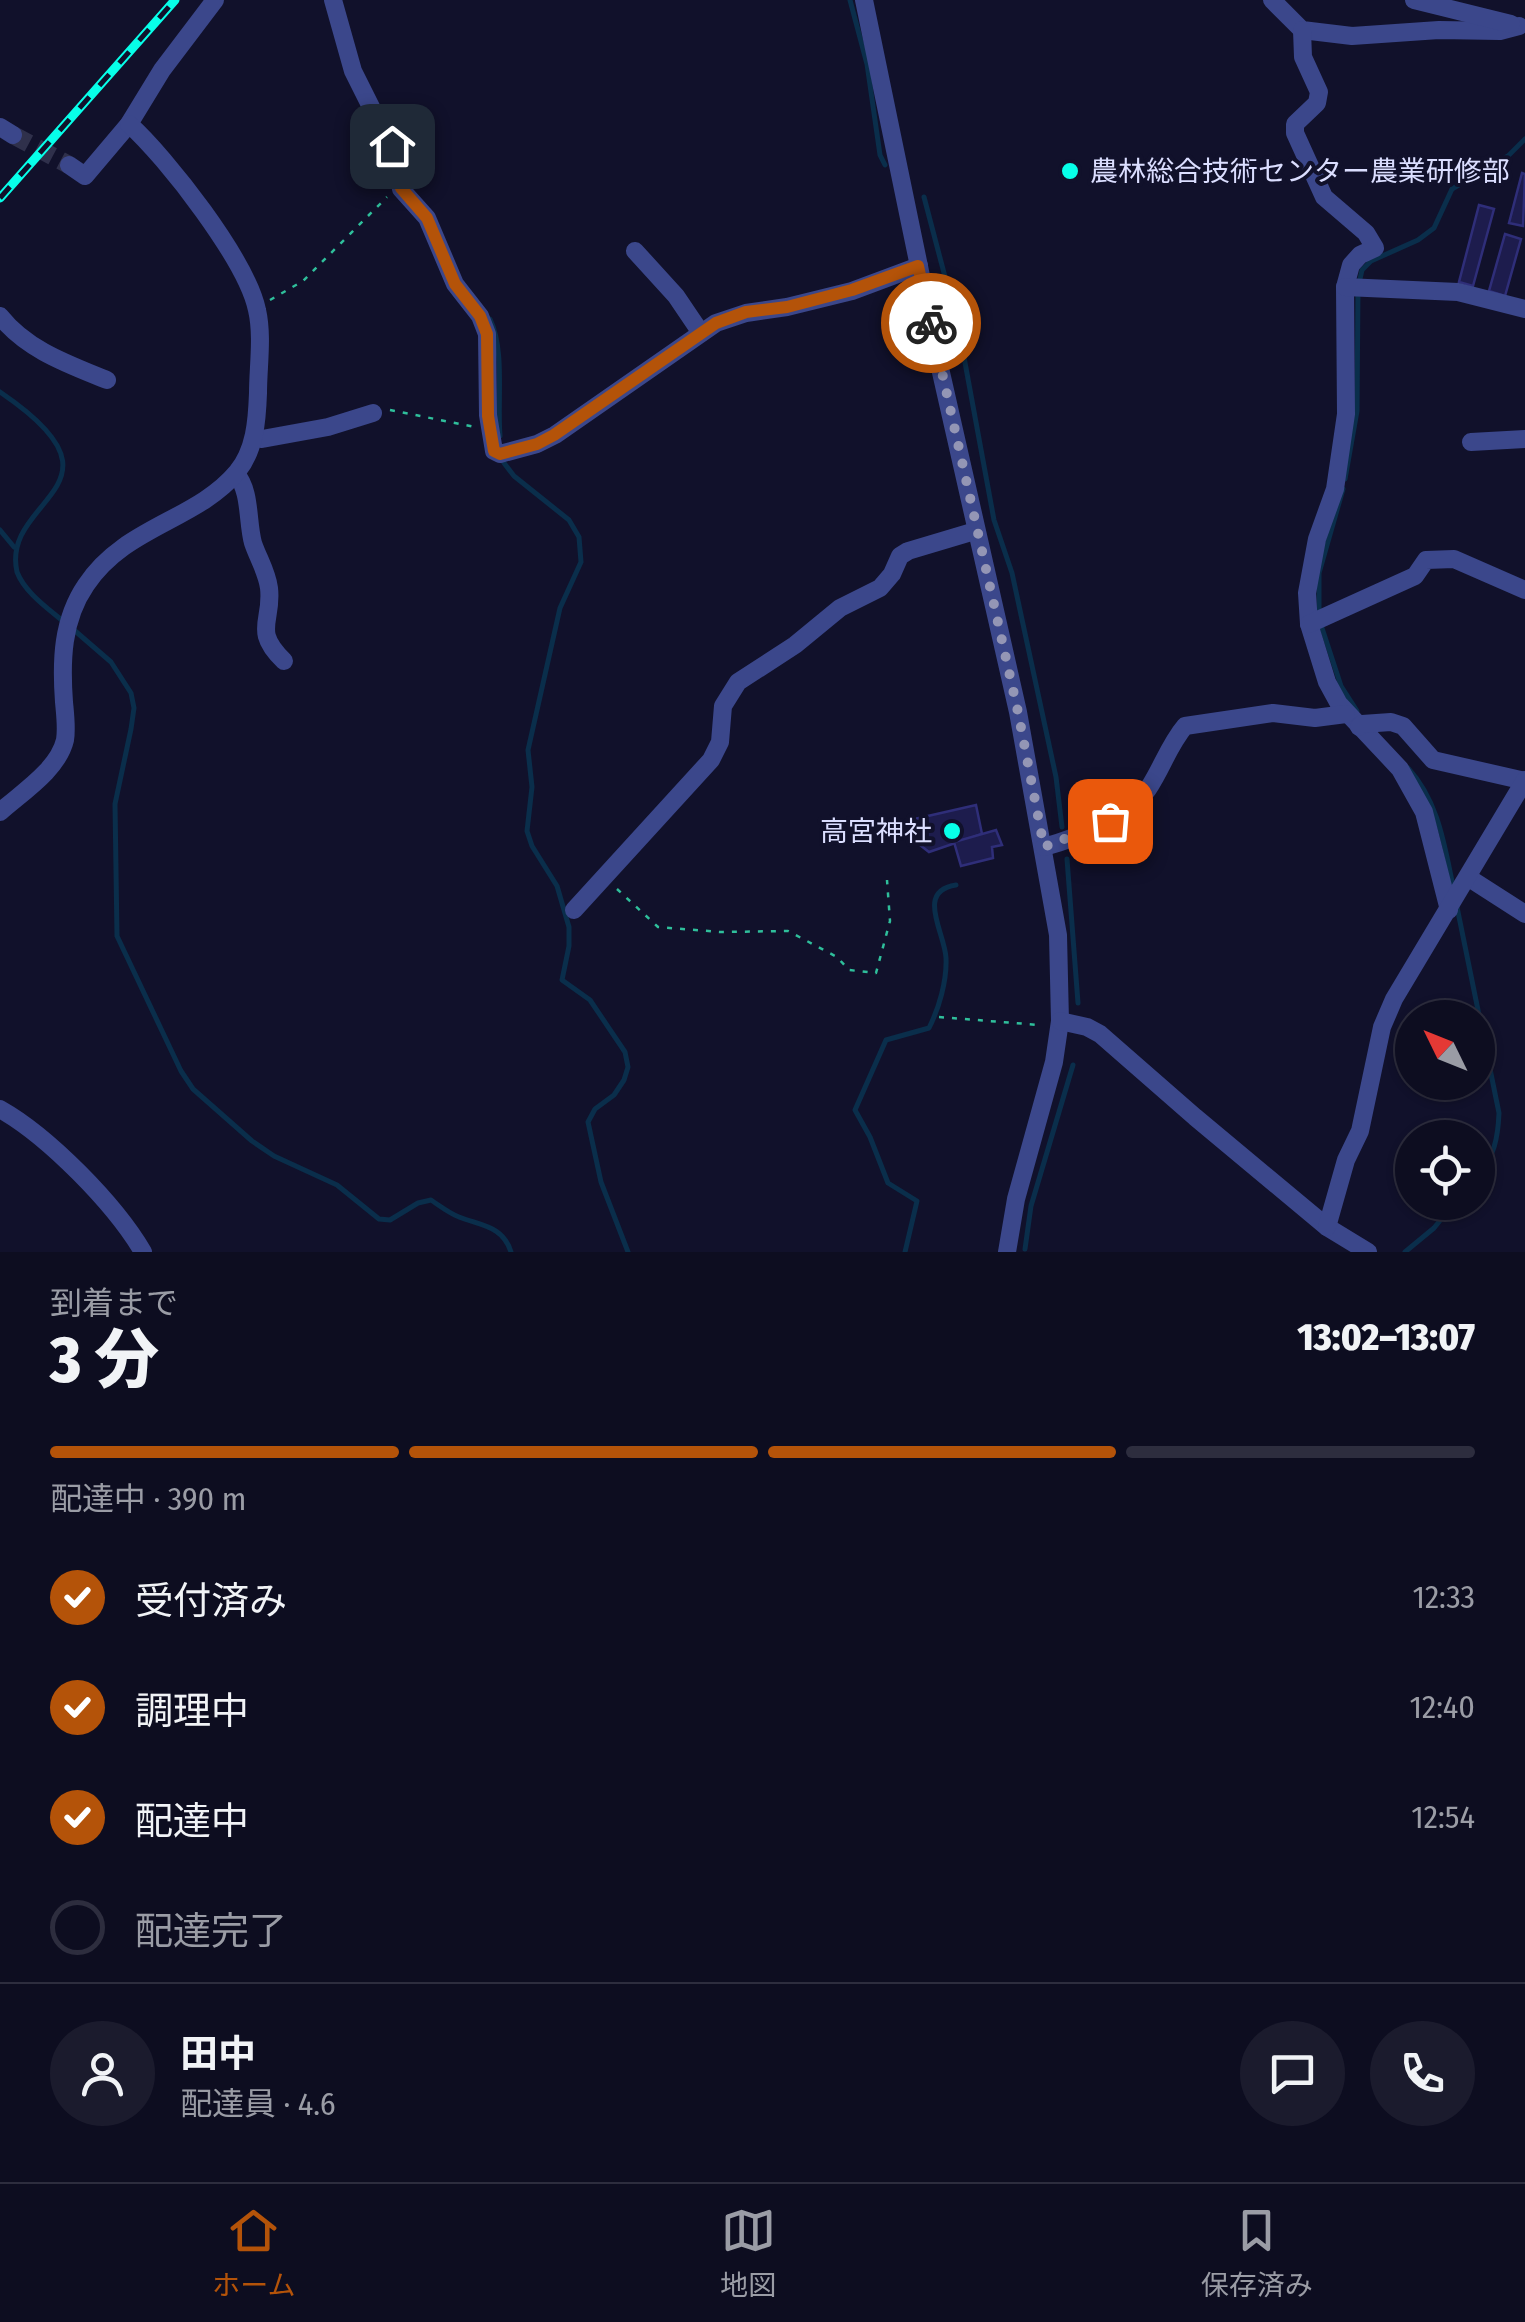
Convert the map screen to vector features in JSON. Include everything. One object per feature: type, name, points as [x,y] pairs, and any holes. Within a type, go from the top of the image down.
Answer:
[{"type":"street","points":[[68,165],[85,176],[129,124],[162,70],[215,0]]},
{"type":"street","points":[[333,0],[358,84],[396,157],[401,188],[427,218],[455,284],[480,316],[487,334],[490,430],[494,451],[500,454],[537,444],[581,418],[701,333],[730,317],[852,290],[918,266]]},
{"type":"street","points":[[864,0],[918,266],[1018,712],[1058,935],[1060,1021],[1054,1062],[1016,1199],[1007,1252]]},
{"type":"street","points":[[1272,0],[1302,30],[1352,36],[1522,27]]},
{"type":"street","points":[[1414,0],[1522,27]]},
{"type":"street","points":[[1302,30],[1303,57],[1319,92],[1317,104],[1295,124],[1295,133],[1324,197],[1366,233],[1376,248],[1360,255],[1351,265],[1345,287],[1346,414],[1335,490],[1317,539],[1307,593],[1310,624],[1327,682],[1352,720],[1400,769],[1418,800],[1432,837],[1448,910]]},
{"type":"street","points":[[0,812],[58,756],[64,740],[62,660],[68,626],[86,585],[118,550],[153,526],[192,508],[236,474],[254,437],[258,405],[257,308],[232,258],[196,202],[129,124]]},
{"type":"street","points":[[634,251],[676,296],[701,333]]},
{"type":"street","points":[[1345,287],[1458,292],[1525,309]]},
{"type":"street","points":[[0,316],[24,340],[106,380]]},
{"type":"street","points":[[254,437],[328,428],[373,413]]},
{"type":"street","points":[[1471,442],[1525,438]]},
{"type":"street","points":[[236,474],[244,483],[253,542],[268,580],[266,636],[284,662]]},
{"type":"street","points":[[574,910],[711,760],[720,742],[722,706],[738,682],[840,608],[880,588],[900,556],[976,532]]},
{"type":"street","points":[[1310,624],[1415,576],[1426,560],[1454,559],[1525,590]]},
{"type":"street","points":[[1044,847],[1123,815],[1149,788],[1172,742],[1185,726],[1273,713],[1392,722],[1403,726],[1433,760],[1525,781],[1394,1000],[1382,1028],[1360,1131],[1346,1160],[1327,1226]]},
{"type":"street","points":[[1469,878],[1525,914]]},
{"type":"street","points":[[1060,1021],[1086,1026],[1100,1034],[1195,1118],[1327,1226],[1364,1251]]},
{"type":"street","points":[[0,1109],[38,1134],[108,1206],[143,1252]]},
{"type":"path","points":[[257,308],[303,280],[401,188]]},
{"type":"path","points":[[373,413],[395,409],[490,430]]},
{"type":"path","points":[[605,878],[658,927],[720,932],[788,931],[837,957],[849,970],[876,973],[890,921],[887,880]]},
{"type":"path","points":[[939,1017],[1039,1025]]},
{"type":"building","points":[[1522,173],[1525,174],[1523,226],[1509,223]]},
{"type":"building","points":[[1479,205],[1494,209],[1473,286],[1459,282]]},
{"type":"building","points":[[1505,234],[1521,239],[1505,296],[1489,291]]},
{"type":"building","points":[[976,805],[982,834],[929,852],[911,838],[906,821]]},
{"type":"building","points":[[996,830],[1002,845],[992,847],[993,858],[961,866],[954,842]]},
{"type":"waterway","points":[[850,0],[867,64],[880,155],[885,165]]},
{"type":"waterway","points":[[1345,479],[1357,411],[1358,288],[1362,270],[1371,261],[1418,240],[1434,228],[1452,189],[1508,156],[1525,139]]},
{"type":"waterway","points":[[924,197],[959,330],[994,520],[1012,573],[1056,777],[1062,827]]},
{"type":"waterway","points":[[490,319],[499,360],[500,436]]},
{"type":"waterway","points":[[0,392],[40,424],[59,450],[62,471],[55,490],[27,526],[17,547],[17,572],[31,594],[65,623]]},
{"type":"waterway","points":[[504,463],[514,476],[569,520],[579,537],[581,562],[560,608],[528,750],[532,787],[527,831],[557,886],[569,927],[562,980],[590,1000],[625,1052],[628,1067],[624,1080],[614,1095],[595,1109],[588,1122],[601,1182],[628,1252]]},
{"type":"waterway","points":[[1319,614],[1319,573],[1343,489]]},
{"type":"waterway","points":[[0,530],[14,547]]},
{"type":"waterway","points":[[1321,625],[1341,686],[1357,711]]},
{"type":"waterway","points":[[74,630],[111,662],[131,693],[131,729],[115,804],[117,936],[193,1089],[252,1141],[274,1156],[337,1185],[379,1219],[390,1220],[418,1203],[431,1200],[455,1215],[497,1232],[511,1252]]},
{"type":"waterway","points":[[1408,768],[1433,808],[1453,886]]},
{"type":"waterway","points":[[1067,859],[1078,1003]]},
{"type":"waterway","points":[[905,1252],[917,1201],[888,1183],[855,1110],[886,1040],[929,1028],[933,1020],[946,967],[935,904],[937,895],[956,885]]},
{"type":"waterway","points":[[1457,907],[1499,1113],[1495,1143]]},
{"type":"waterway","points":[[1025,1249],[1031,1206],[1073,1065]]},
{"type":"waterway","points":[[1405,1252],[1440,1220]]},
{"type":"tunnel","points":[[13,135],[69,165]]},
{"type":"railway","points":[[0,198],[175,0]]},
{"type":"way so far","points":[[931,323],[1018,712],[1044,847],[1110,821]]},
{"type":"place","name":"農林総合技術センター農業研修部","points":[[1070,171]]},
{"type":"place","name":"高宮神社","points":[[952,831]]},
{"type":"route","points":[[392,146],[401,188],[427,218],[447,270],[480,316],[487,334],[488,416],[494,451],[500,454],[554,435],[716,323],[746,312],[787,307],[852,290],[918,266],[931,323]]}]
